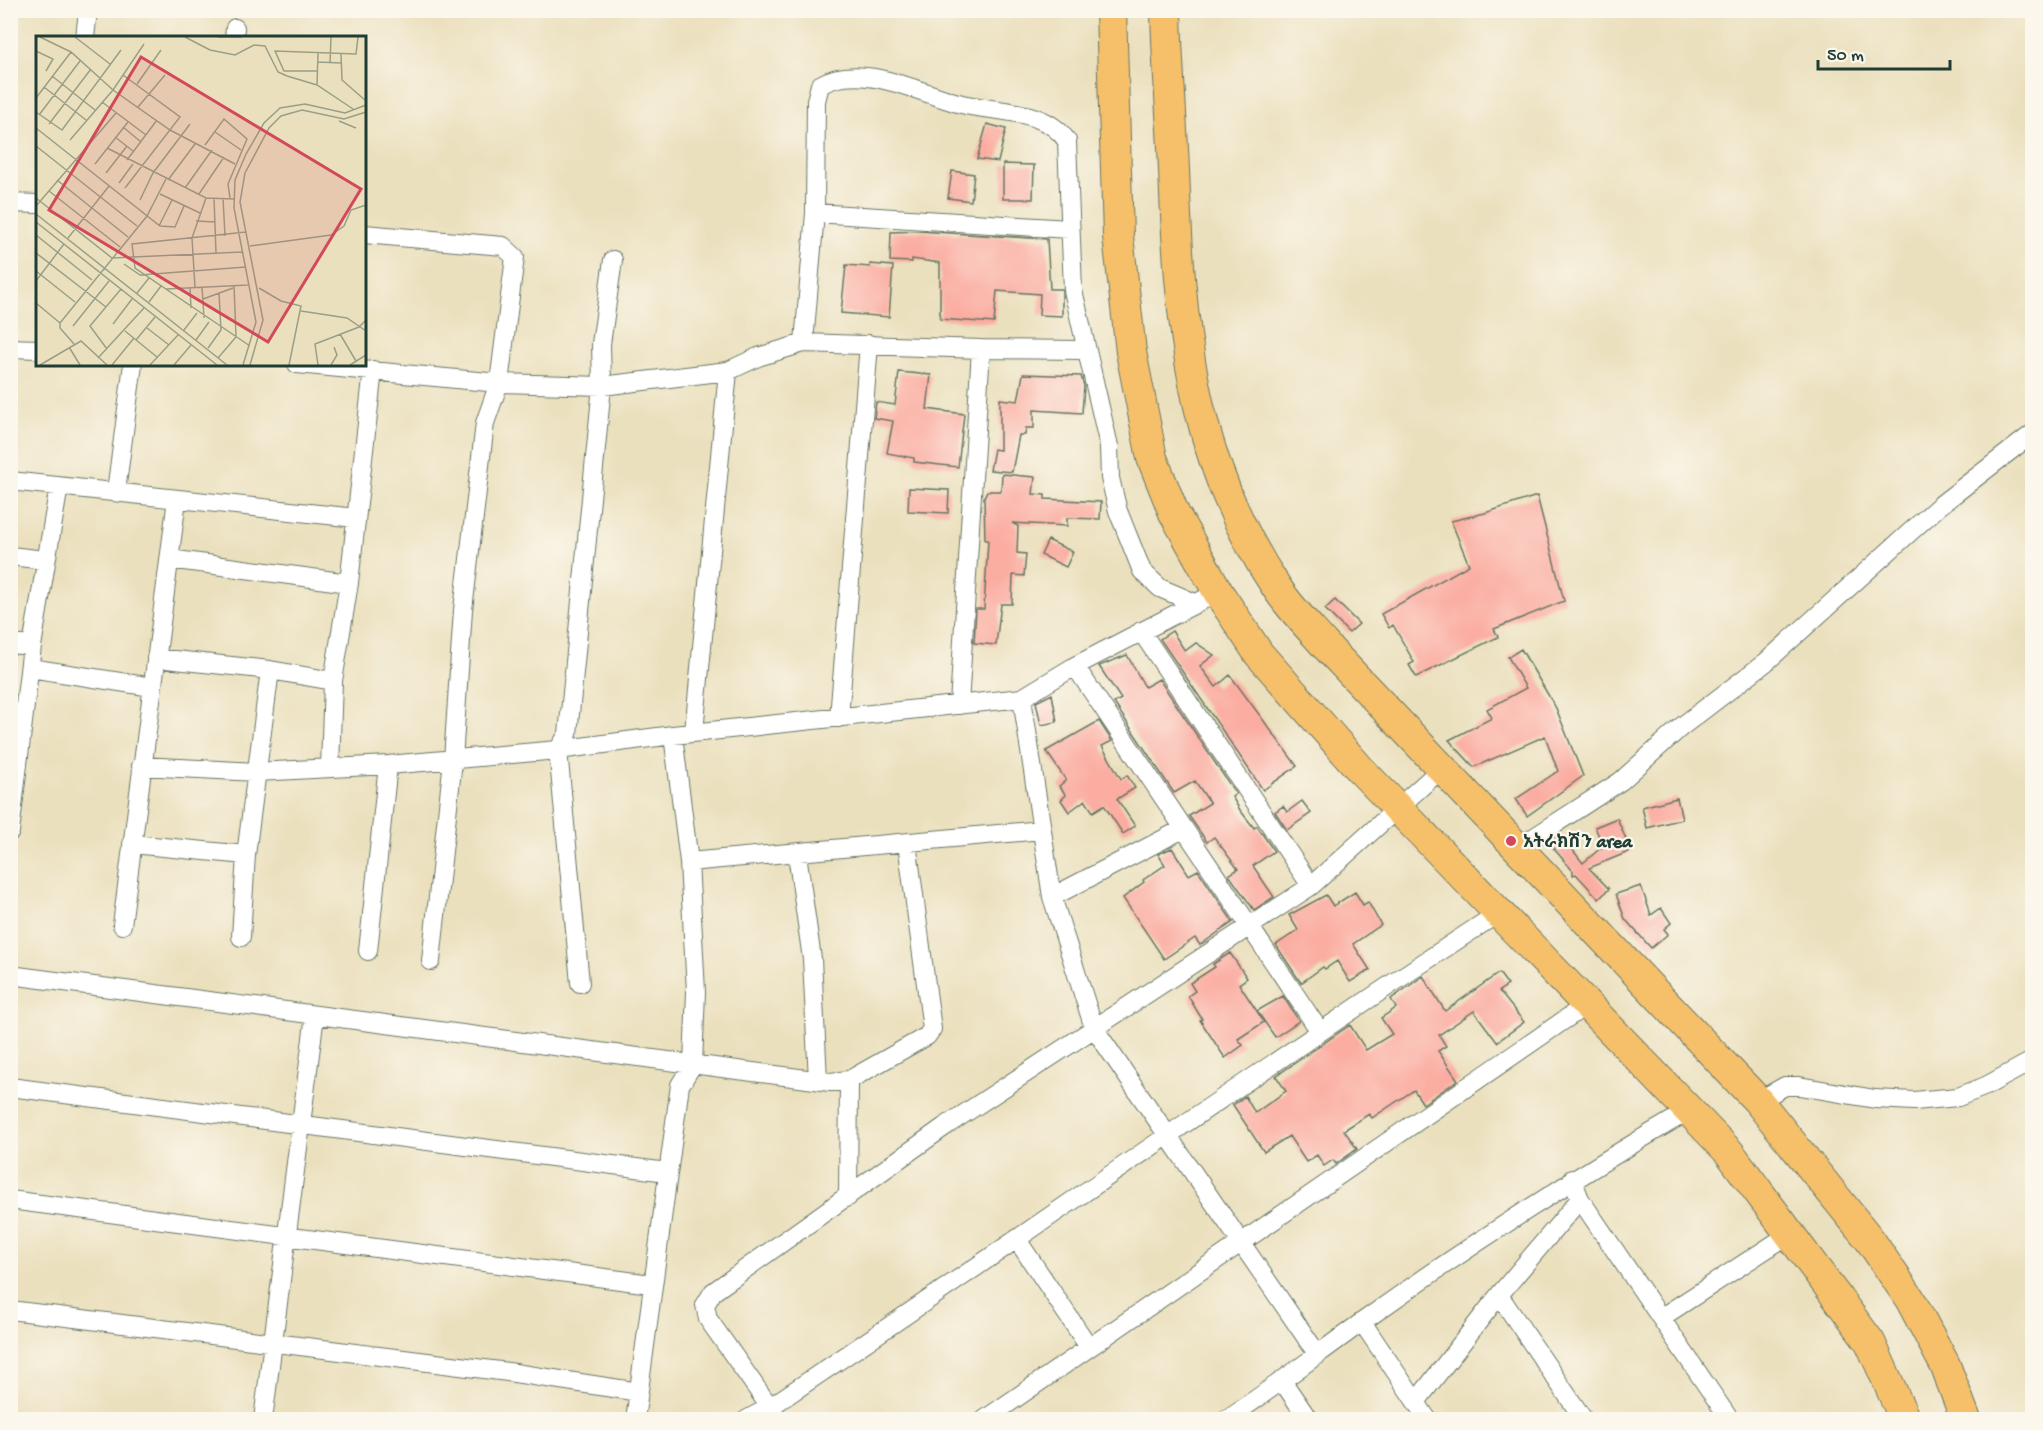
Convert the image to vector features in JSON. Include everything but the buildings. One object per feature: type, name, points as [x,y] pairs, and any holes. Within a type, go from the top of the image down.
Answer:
[{"type":"main road","points":[[1111,10],[1118,236],[1131,352],[1152,458],[1206,598],[1396,808],[1729,1152],[1870,1341],[1905,1419]]},
{"type":"main road","points":[[1166,10],[1177,248],[1190,366],[1199,414],[1214,464],[1241,526],[1277,589],[1324,644],[1441,769],[1519,847],[1683,1025],[1758,1101],[1870,1240],[1910,1299],[1945,1365],[1966,1419]]},
{"type":"street","points":[[86,36],[88,10]]},
{"type":"street","points":[[804,343],[815,213],[816,101],[820,86],[832,78],[856,76],[906,85],[959,103],[1008,111],[1048,122],[1060,130],[1067,141],[1073,290],[1109,446],[1110,478],[1118,511],[1142,571],[1160,588],[1206,598]]},
{"type":"street","points":[[10,203],[36,204]]},
{"type":"street","points":[[815,213],[1069,229]]},
{"type":"street","points":[[366,234],[503,246],[515,256],[499,383],[485,423],[463,610],[453,759],[430,961]]},
{"type":"street","points":[[580,983],[558,750],[568,734],[602,386],[601,344],[613,260]]},
{"type":"street","points":[[322,366],[499,383],[602,386],[728,371],[758,357],[804,343],[1085,350]]},
{"type":"street","points":[[839,718],[869,344]]},
{"type":"street","points":[[10,348],[36,349]]},
{"type":"street","points":[[959,705],[981,349]]},
{"type":"street","points":[[116,491],[133,366]]},
{"type":"street","points":[[330,767],[333,681],[349,583],[373,370]]},
{"type":"street","points":[[694,732],[728,371]]},
{"type":"street","points":[[1519,847],[1621,781],[1681,727],[1766,662],[1939,506],[2032,434]]},
{"type":"street","points":[[10,481],[356,518]]},
{"type":"street","points":[[10,832],[15,743],[30,669],[45,560],[59,486]]},
{"type":"street","points":[[122,925],[177,500]]},
{"type":"street","points":[[10,556],[45,560]]},
{"type":"street","points":[[169,558],[349,583]]},
{"type":"street","points":[[141,766],[257,772],[388,765],[558,750],[694,732],[1022,698],[1075,666],[1206,598]]},
{"type":"street","points":[[1141,631],[1311,886]]},
{"type":"street","points":[[10,644],[32,646]]},
{"type":"street","points":[[156,658],[270,670],[333,681]]},
{"type":"street","points":[[1075,666],[1319,1030]]},
{"type":"street","points":[[30,669],[152,687]]},
{"type":"street","points":[[241,937],[246,855],[270,670]]},
{"type":"street","points":[[1022,698],[1052,897],[1094,1028],[1318,1355]]},
{"type":"street","points":[[634,1419],[680,1085],[693,1064],[696,992],[689,862],[673,735]]},
{"type":"street","points":[[368,951],[388,765]]},
{"type":"street","points":[[774,1413],[708,1319],[705,1305],[713,1292],[944,1127],[1311,886],[1441,769]]},
{"type":"street","points":[[1052,897],[1183,829]]},
{"type":"street","points":[[689,862],[1042,830]]},
{"type":"street","points":[[10,975],[818,1080],[849,1080],[927,1036],[932,1029],[907,843]]},
{"type":"street","points":[[132,844],[246,855]]},
{"type":"street","points":[[797,854],[812,959],[818,1080]]},
{"type":"street","points":[[746,1419],[774,1413],[1319,1030],[1497,914]]},
{"type":"street","points":[[984,1419],[1586,1005]]},
{"type":"street","points":[[263,1419],[299,1125],[315,1015]]},
{"type":"street","points":[[1758,1101],[1785,1086],[1799,1086],[1875,1099],[1914,1101],[1958,1097],[1986,1086],[2032,1061]]},
{"type":"street","points":[[848,1197],[849,1080]]},
{"type":"street","points":[[10,1087],[667,1172]]},
{"type":"street","points":[[1225,1419],[1283,1382],[1362,1322],[1572,1179],[1690,1110]]},
{"type":"street","points":[[1572,1179],[1580,1200],[1730,1419]]},
{"type":"street","points":[[10,1200],[651,1284]]},
{"type":"street","points":[[1416,1402],[1498,1295],[1580,1200]]},
{"type":"street","points":[[1662,1317],[1791,1233]]},
{"type":"street","points":[[1018,1241],[1089,1347]]},
{"type":"street","points":[[1498,1295],[1584,1419]]},
{"type":"street","points":[[10,1310],[508,1372],[639,1392]]},
{"type":"street","points":[[1362,1322],[1428,1419]]},
{"type":"street","points":[[1283,1382],[1309,1419]]},
{"type":"street","points":[[10,1418],[20,1419]]},
{"type":"place","name":"አትራክሽን area","points":[[1511,841]]}]
